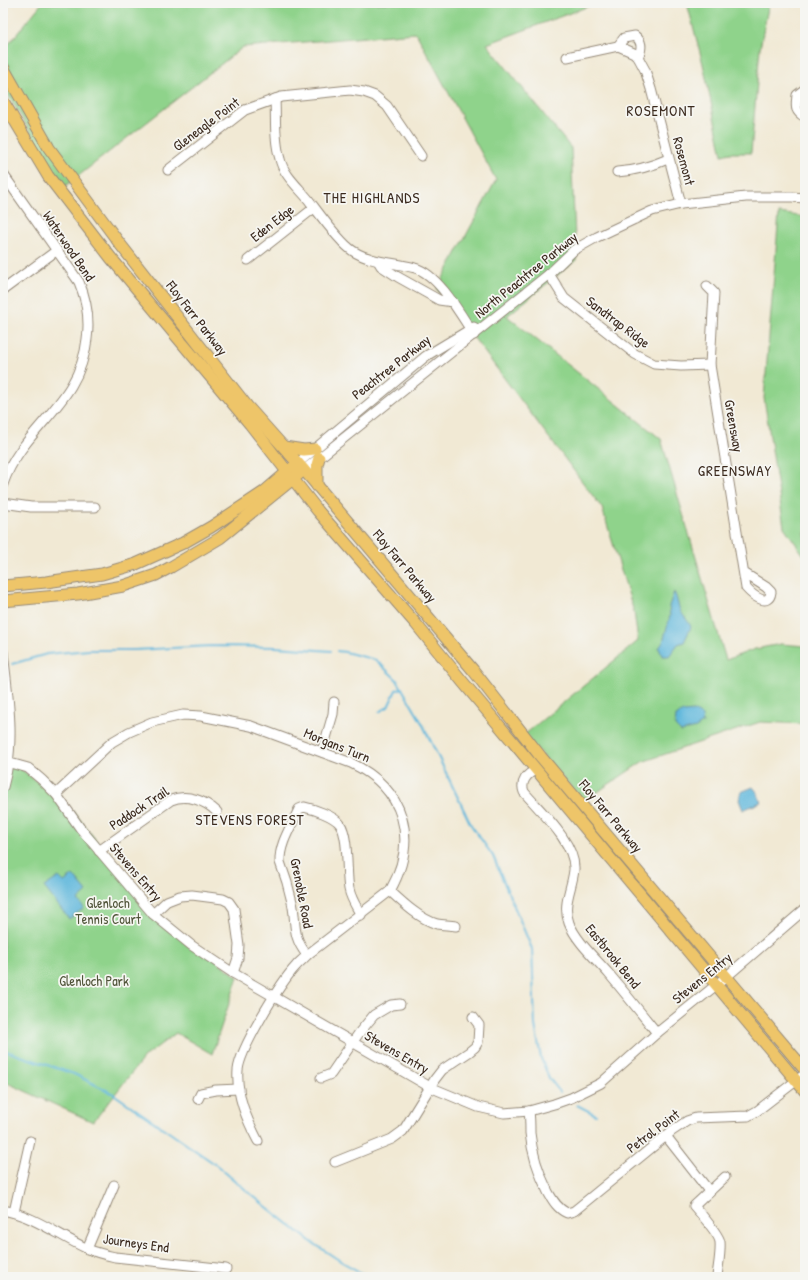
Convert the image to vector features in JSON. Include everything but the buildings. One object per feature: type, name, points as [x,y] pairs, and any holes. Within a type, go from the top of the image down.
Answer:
[{"type":"main road","name":"Floy Farr Parkway","points":[[3,67],[54,155],[120,244],[247,406],[301,466],[473,670],[542,757],[805,1070]]},
{"type":"main road","name":"Floy Farr Parkway","points":[[3,101],[48,176],[110,258],[250,424],[306,496],[416,624],[716,985],[754,1030],[801,1078],[805,1091]]},
{"type":"main road","points":[[284,447],[317,453],[318,486]]},
{"type":"main road","points":[[273,490],[276,468],[274,454]]},
{"type":"main road","points":[[3,601],[78,594],[129,584],[156,575],[171,568],[220,538],[301,466]]},
{"type":"main road","points":[[3,586],[46,582],[102,574],[136,564],[189,540],[264,492],[273,490],[291,491],[299,492],[306,496]]},
{"type":"main road","points":[[416,624],[425,628],[456,664],[460,667],[473,670]]},
{"type":"main road","points":[[462,681],[466,678],[470,679],[494,706],[503,708]]},
{"type":"street","name":"Rosemont","points":[[567,57],[618,46],[624,38],[635,36],[639,39],[641,44],[638,57],[645,70],[651,89],[668,159],[681,204]]},
{"type":"street","points":[[618,46],[634,53],[638,57]]},
{"type":"street","points":[[805,89],[797,95],[796,108],[799,114],[805,117]]},
{"type":"street","name":"Gleneagle Point","points":[[168,170],[245,110],[274,99],[295,95],[350,90],[364,92],[375,96],[387,106],[421,156]]},
{"type":"street","points":[[274,99],[276,137],[280,161],[314,208],[352,251],[378,261],[416,268],[433,279],[453,302],[472,332]]},
{"type":"street","points":[[617,172],[643,168],[668,159]]},
{"type":"street","name":"Waterwood Bend","points":[[3,174],[6,185],[79,282],[86,299],[89,326],[84,362],[71,388],[59,405],[17,455],[3,484]]},
{"type":"street","name":"North Peachtree Parkway","points":[[317,453],[362,424],[472,332],[510,306],[549,274],[574,250],[597,237],[652,211],[681,204],[746,196],[805,198]]},
{"type":"street","name":"Eden Edge","points":[[248,260],[314,208]]},
{"type":"street","points":[[3,290],[56,251]]},
{"type":"street","points":[[378,261],[381,266],[398,278],[439,300],[453,302]]},
{"type":"street","name":"Sandtrap Ridge","points":[[549,274],[564,298],[635,354],[654,364],[681,366],[710,365]]},
{"type":"street","name":"Greensway","points":[[707,286],[714,293],[710,365],[744,573]]},
{"type":"street","name":"Peachtree Parkway","points":[[354,416],[426,356],[472,332]]},
{"type":"street","points":[[354,416],[362,424]]},
{"type":"street","name":"North Peachtree Parkway","points":[[301,466],[317,453],[354,416]]},
{"type":"street","points":[[3,503],[31,508],[95,507]]},
{"type":"street","points":[[3,652],[11,746],[5,761],[6,776],[3,787]]},
{"type":"street","points":[[322,752],[333,714],[334,702]]},
{"type":"street","name":"Morgans Turn","points":[[56,794],[112,742],[129,732],[152,722],[170,716],[183,715],[201,716],[251,726],[351,763],[370,773],[382,783],[395,800],[404,825],[405,844],[403,863],[398,878],[390,891],[361,915],[307,955],[296,966],[275,997],[242,1056],[238,1070],[239,1089],[251,1126],[258,1141]]},
{"type":"street","name":"Stevens Entry","points":[[5,761],[28,768],[36,774],[56,794],[80,828],[153,914],[191,945],[233,973],[430,1088],[478,1107],[504,1113],[529,1110],[571,1098],[601,1083],[657,1032],[726,977],[805,909]]},
{"type":"street","name":"Eastbrook Bend","points":[[537,770],[528,775],[521,787],[558,831],[572,856],[574,869],[566,908],[570,924],[585,948],[610,975],[657,1032]]},
{"type":"street","name":"Paddock Trail","points":[[100,851],[165,804],[178,798],[200,800],[217,812]]},
{"type":"street","name":"Grenoble Road","points":[[307,955],[297,939],[292,903],[280,862],[282,848],[299,809],[304,806],[334,819],[340,824],[344,832],[346,843],[351,898],[361,915]]},
{"type":"street","points":[[390,891],[430,921],[436,924],[456,926]]},
{"type":"street","points":[[153,914],[167,901],[180,896],[192,895],[222,899],[229,902],[234,909],[239,945],[238,958],[233,973]]},
{"type":"street","points":[[321,1078],[331,1074],[362,1028],[374,1015],[391,1005],[400,1004]]},
{"type":"street","points":[[335,1162],[383,1143],[403,1132],[442,1070],[469,1052],[478,1042],[479,1025],[473,1017]]},
{"type":"street","name":"Petrol Point","points":[[529,1110],[535,1161],[552,1199],[559,1208],[567,1213],[574,1211],[666,1136],[687,1121],[696,1118],[748,1116],[801,1078]]},
{"type":"street","points":[[198,1099],[201,1093],[216,1090],[239,1089]]},
{"type":"street","points":[[666,1136],[709,1191]]},
{"type":"street","points":[[14,1212],[30,1142]]},
{"type":"street","points":[[717,1277],[720,1256],[720,1240],[694,1206],[725,1177]]},
{"type":"street","points":[[88,1249],[114,1185]]},
{"type":"street","name":"Journeys End","points":[[3,1210],[14,1212],[34,1220],[88,1249],[115,1257],[226,1269]]},
{"type":"green space","points":[[42,3],[597,3],[487,44],[571,148],[576,260],[507,316],[661,439],[726,660],[755,649],[781,644],[805,646],[805,724],[760,722],[642,762],[584,801],[524,735],[638,641],[634,612],[602,508],[437,289],[496,180],[416,33],[243,47],[63,188],[3,86],[3,51]]},
{"type":"green space","points":[[687,3],[769,3],[760,48],[751,153],[730,153],[722,155],[703,64]]},
{"type":"green space","points":[[779,213],[805,217],[805,557],[784,527],[764,398]]},
{"type":"green space","name":"Glenloch Park","points":[[3,758],[9,759],[75,813],[149,909],[238,977],[212,1054],[176,1033],[145,1056],[93,1122],[3,1081]]},
{"type":"water","points":[[674,592],[680,610],[691,627],[684,642],[678,644],[669,656],[662,656],[659,648],[663,642],[670,616],[669,606]]},
{"type":"water","points":[[694,711],[702,716],[703,723],[696,728],[681,732],[675,726],[676,716],[683,712]]},
{"type":"water","points":[[753,787],[761,802],[743,810],[739,800],[741,792]]},
{"type":"water","points":[[73,875],[87,892],[78,900],[84,908],[69,919],[44,887],[59,877],[64,882]]},
{"type":"waterway","points":[[12,664],[47,654],[88,650],[135,650],[211,646],[276,647],[331,651]]},
{"type":"waterway","points":[[337,651],[376,660],[397,680],[422,723],[471,825],[493,856],[532,949],[535,1025],[541,1058],[549,1078],[560,1092]]},
{"type":"waterway","points":[[379,712],[388,707],[396,690],[402,688]]},
{"type":"waterway","points":[[3,1050],[74,1074],[112,1093],[215,1164],[310,1241],[342,1262],[369,1277]]},
{"type":"waterway","points":[[577,1105],[596,1115]]},
{"type":"district","name":"ROSEMONT","points":[[661,111]]},
{"type":"district","name":"THE HIGHLANDS","points":[[372,198]]},
{"type":"district","name":"GREENSWAY","points":[[735,471]]},
{"type":"district","name":"STEVENS FOREST","points":[[250,820]]},
{"type":"park label","name":"Glenloch Tennis Court","points":[[108,912]]}]
